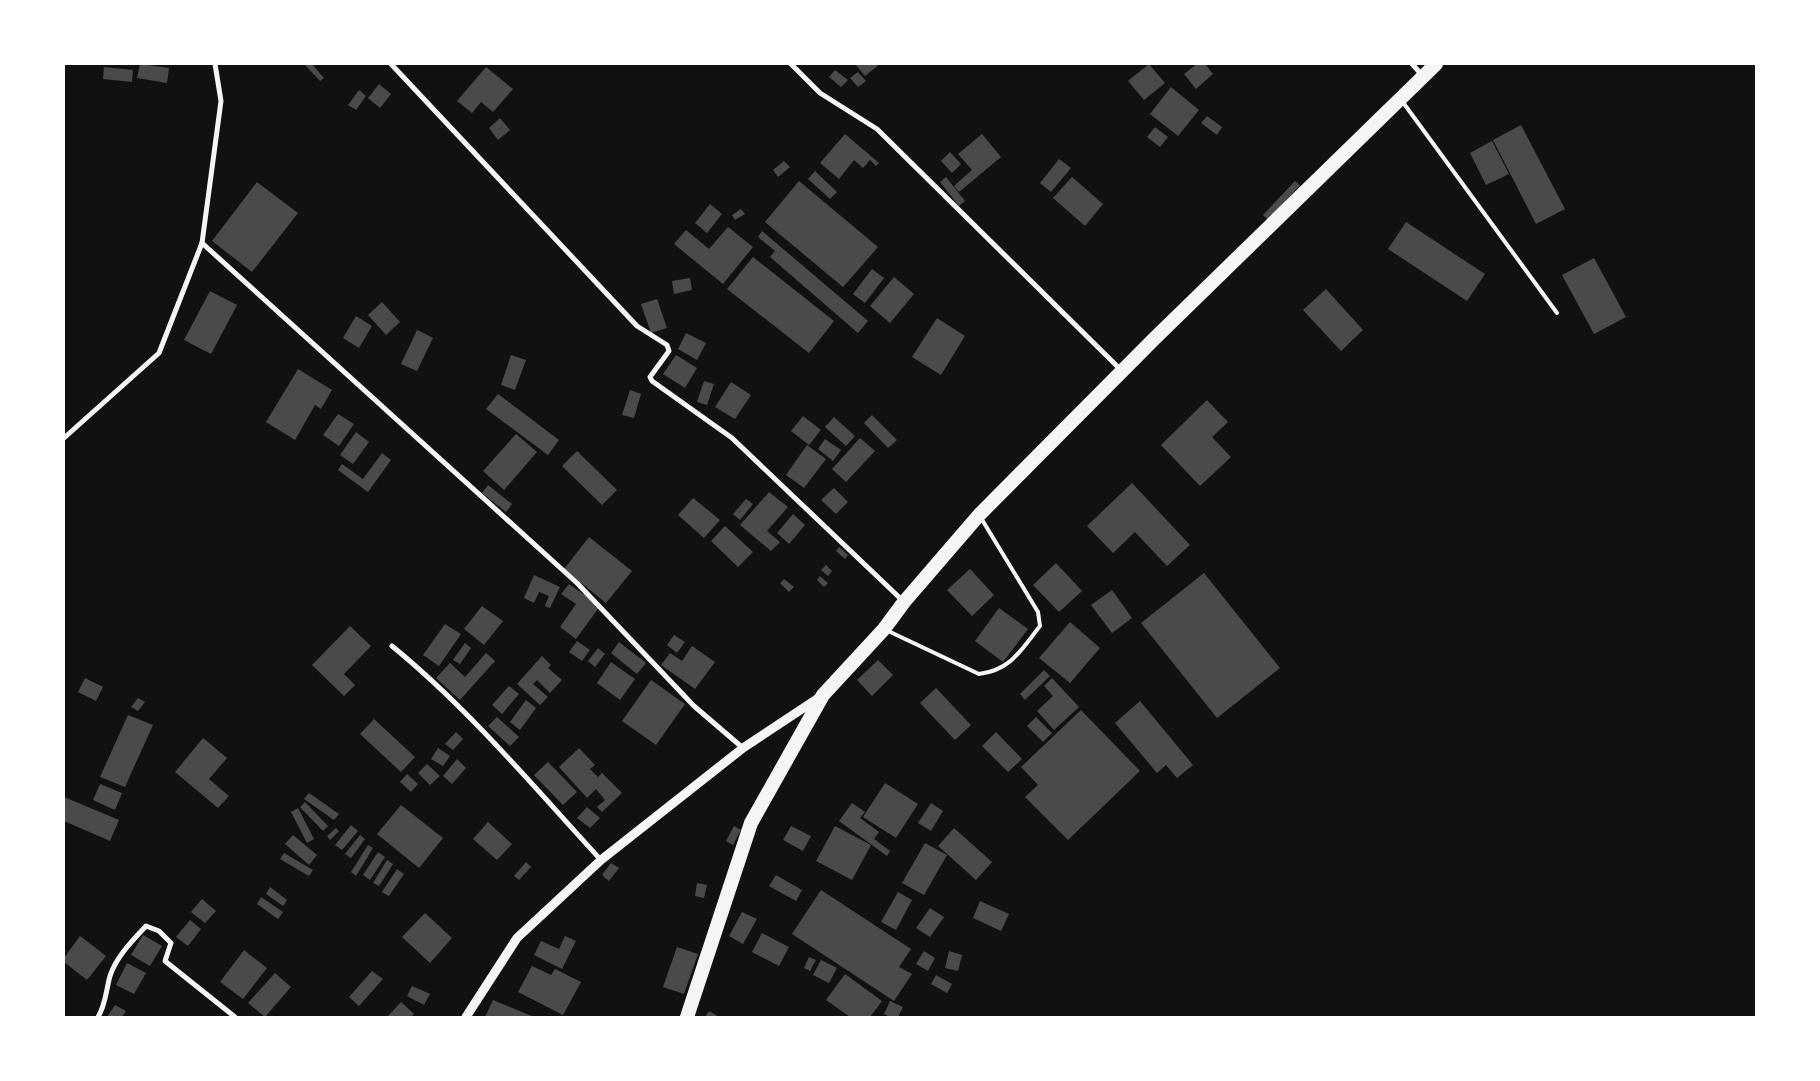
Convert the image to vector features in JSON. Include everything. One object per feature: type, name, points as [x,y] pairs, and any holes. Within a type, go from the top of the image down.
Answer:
[{"type":"highway","points":[[687,1017],[751,823],[823,695],[884,629],[904,602],[979,515],[1122,371],[1436,64]]},
{"type":"street","points":[[64,438],[160,353],[202,243],[221,101],[215,64]]},
{"type":"street","points":[[391,64],[637,326],[668,345],[669,351],[650,377],[652,381],[732,438],[904,602]]},
{"type":"street","points":[[791,64],[820,93],[877,129],[1122,371]]},
{"type":"street","points":[[1412,64],[1423,76]]},
{"type":"street","points":[[202,243],[582,588],[694,706],[743,748]]},
{"type":"street","points":[[392,646],[424,672],[522,773],[601,860]]},
{"type":"street","points":[[466,1017],[518,938],[601,860],[743,748],[823,695]]},
{"type":"street","points":[[98,1017],[103,1009],[110,975],[121,955],[146,926],[159,930],[171,943],[165,961],[235,1017]]},
{"type":"lane","points":[[1400,98],[1557,313]]},
{"type":"lane","points":[[884,629],[979,674],[992,672],[1010,664],[1040,626],[1038,612],[979,515]]},
{"type":"building","points":[[140,64],[169,68],[167,83],[137,78]]},
{"type":"building","points":[[304,64],[312,64],[324,78],[320,81]]},
{"type":"building","points":[[855,64],[880,64],[865,76]]},
{"type":"building","points":[[1149,64],[1165,83],[1144,100],[1128,81]]},
{"type":"building","points":[[1197,64],[1205,64],[1213,74],[1196,89],[1184,74]]},
{"type":"building","points":[[104,67],[133,70],[132,82],[103,79]]},
{"type":"building","points":[[486,67],[513,89],[493,112],[481,102],[472,113],[457,101]]},
{"type":"building","points":[[835,70],[848,80],[841,87],[829,77]]},
{"type":"building","points":[[858,72],[866,81],[858,87],[850,78]]},
{"type":"building","points":[[379,84],[391,94],[380,108],[368,98]]},
{"type":"building","points":[[1171,87],[1199,110],[1178,136],[1150,114]]},
{"type":"building","points":[[359,90],[366,96],[356,110],[348,105]]},
{"type":"building","points":[[1207,116],[1222,127],[1217,135],[1201,123]]},
{"type":"building","points":[[500,118],[510,130],[498,140],[489,128]]},
{"type":"building","points":[[1521,125],[1565,209],[1536,224],[1493,140]]},
{"type":"building","points":[[1155,127],[1168,137],[1160,147],[1147,137]]},
{"type":"building","points":[[845,134],[879,163],[876,166],[870,160],[863,168],[854,160],[839,179],[820,163]]},
{"type":"building","points":[[982,134],[1001,157],[959,192],[954,186],[972,170],[958,154]]},
{"type":"building","points":[[1492,141],[1509,174],[1486,185],[1470,153]]},
{"type":"building","points":[[950,152],[961,164],[952,173],[941,161]]},
{"type":"building","points":[[1059,159],[1071,168],[1051,192],[1040,183]]},
{"type":"building","points":[[784,161],[790,167],[778,177],[773,170]]},
{"type":"building","points":[[815,171],[837,192],[830,199],[808,179]]},
{"type":"building","points":[[946,177],[965,201],[959,206],[940,182]]},
{"type":"building","points":[[1072,177],[1103,204],[1085,226],[1053,198]]},
{"type":"building","points":[[799,181],[878,247],[843,287],[765,222]]},
{"type":"building","points":[[1295,181],[1300,185],[1268,220],[1263,215]]},
{"type":"building","points":[[257,182],[298,213],[252,272],[212,241]]},
{"type":"building","points":[[710,204],[722,214],[707,233],[695,223]]},
{"type":"building","points":[[741,209],[745,214],[735,220],[732,215]]},
{"type":"building","points":[[1406,222],[1485,274],[1467,301],[1388,249]]},
{"type":"building","points":[[728,227],[753,247],[723,284],[674,244],[686,230],[709,249]]},
{"type":"building","points":[[762,231],[868,321],[858,333],[770,257],[775,251],[758,237]]},
{"type":"building","points":[[753,257],[834,321],[809,353],[727,289]]},
{"type":"building","points":[[1594,258],[1626,317],[1594,334],[1562,275]]},
{"type":"building","points":[[872,269],[884,278],[865,303],[853,294]]},
{"type":"building","points":[[894,277],[914,294],[890,323],[870,306]]},
{"type":"building","points":[[690,278],[692,290],[674,294],[672,281]]},
{"type":"building","points":[[1326,289],[1363,330],[1341,351],[1303,310]]},
{"type":"building","points":[[210,291],[237,305],[211,354],[184,340]]},
{"type":"building","points":[[657,299],[667,328],[651,333],[641,304]]},
{"type":"building","points":[[382,302],[400,322],[386,335],[368,315]]},
{"type":"building","points":[[356,316],[372,326],[359,348],[343,338]]},
{"type":"building","points":[[937,318],[965,336],[941,375],[912,357]]},
{"type":"building","points":[[417,330],[433,338],[417,371],[401,364]]},
{"type":"building","points":[[686,333],[706,343],[697,360],[678,349]]},
{"type":"building","points":[[511,355],[526,360],[515,390],[501,385]]},
{"type":"building","points":[[676,355],[697,368],[685,388],[663,374]]},
{"type":"building","points":[[298,369],[332,390],[321,409],[315,405],[295,440],[266,422]]},
{"type":"building","points":[[704,381],[714,384],[707,405],[697,402]]},
{"type":"building","points":[[731,382],[751,395],[735,419],[715,407]]},
{"type":"building","points":[[630,390],[641,394],[634,418],[622,415]]},
{"type":"building","points":[[498,394],[559,440],[548,455],[486,409]]},
{"type":"building","points":[[1207,400],[1228,422],[1212,437],[1231,457],[1200,486],[1161,445]]},
{"type":"building","points":[[338,414],[354,424],[339,446],[323,435]]},
{"type":"building","points":[[872,415],[897,440],[888,448],[864,423]]},
{"type":"building","points":[[803,416],[821,430],[809,445],[791,431]]},
{"type":"building","points":[[834,417],[855,436],[846,446],[825,427]]},
{"type":"building","points":[[356,432],[369,442],[353,464],[340,455]]},
{"type":"building","points":[[516,434],[537,452],[504,490],[483,471]]},
{"type":"building","points":[[860,438],[875,451],[846,482],[832,469]]},
{"type":"building","points":[[825,439],[841,450],[833,461],[818,449]]},
{"type":"building","points":[[807,445],[826,459],[804,488],[786,475]]},
{"type":"building","points":[[577,451],[617,490],[602,505],[562,466]]},
{"type":"building","points":[[382,453],[391,460],[368,492],[338,470],[342,464],[363,479]]},
{"type":"building","points":[[1132,483],[1190,545],[1167,566],[1135,532],[1113,553],[1087,526]]},
{"type":"building","points":[[488,485],[512,504],[506,512],[482,493]]},
{"type":"building","points":[[834,488],[848,502],[836,514],[821,500]]},
{"type":"building","points":[[769,492],[788,507],[767,531],[780,542],[771,551],[740,525]]},
{"type":"building","points":[[693,498],[720,520],[704,538],[678,515]]},
{"type":"building","points":[[746,499],[753,504],[740,520],[733,514]]},
{"type":"building","points":[[793,514],[805,525],[789,544],[777,533]]},
{"type":"building","points":[[725,526],[753,552],[738,567],[711,541]]},
{"type":"building","points":[[589,537],[632,571],[606,603],[564,569]]},
{"type":"building","points":[[839,547],[848,555],[845,559],[836,551]]},
{"type":"building","points":[[1056,563],[1082,591],[1059,612],[1033,585]]},
{"type":"building","points":[[826,565],[832,571],[828,576],[821,570]]},
{"type":"building","points":[[970,569],[994,595],[972,616],[947,590]]},
{"type":"building","points":[[1204,573],[1280,668],[1217,718],[1141,623]]},
{"type":"building","points":[[534,575],[560,587],[550,608],[545,606],[549,596],[539,592],[534,603],[524,598]]},
{"type":"building","points":[[820,576],[828,583],[824,587],[817,580]]},
{"type":"building","points":[[784,579],[794,587],[789,592],[780,583]]},
{"type":"building","points":[[569,584],[600,606],[576,639],[560,627],[576,604],[561,594]]},
{"type":"building","points":[[1112,590],[1132,618],[1112,633],[1091,605]]},
{"type":"building","points":[[482,606],[503,621],[484,645],[464,629]]},
{"type":"building","points":[[999,608],[1028,629],[1003,662],[975,641]]},
{"type":"building","points":[[1070,622],[1100,648],[1070,683],[1039,658]]},
{"type":"building","points":[[445,624],[461,634],[439,666],[423,655]]},
{"type":"building","points":[[350,626],[371,646],[344,674],[355,685],[344,696],[312,665]]},
{"type":"building","points":[[674,635],[685,642],[677,653],[667,645]]},
{"type":"building","points":[[577,641],[590,650],[582,661],[569,652]]},
{"type":"building","points":[[619,642],[646,663],[637,674],[611,653]]},
{"type":"building","points":[[465,643],[471,648],[460,664],[453,660]]},
{"type":"building","points":[[692,646],[715,662],[695,689],[661,665],[670,653],[682,661]]},
{"type":"building","points":[[598,648],[605,654],[595,667],[588,661]]},
{"type":"building","points":[[486,653],[495,661],[460,700],[436,678],[450,663],[465,677]]},
{"type":"building","points":[[542,656],[551,665],[548,668],[562,680],[550,693],[537,680],[533,684],[548,697],[540,705],[517,684]]},
{"type":"building","points":[[878,660],[893,675],[872,696],[857,680]]},
{"type":"building","points":[[611,662],[635,679],[620,700],[597,683]]},
{"type":"building","points":[[1044,670],[1050,676],[1025,700],[1020,694]]},
{"type":"building","points":[[85,678],[103,687],[96,701],[78,692]]},
{"type":"building","points":[[1052,678],[1079,707],[1054,730],[1037,711],[1053,696],[1044,686]]},
{"type":"building","points":[[651,680],[685,704],[656,745],[622,721]]},
{"type":"building","points":[[509,686],[519,694],[502,714],[492,705]]},
{"type":"building","points":[[936,688],[971,725],[955,740],[920,703]]},
{"type":"building","points":[[138,698],[145,702],[138,711],[131,707]]},
{"type":"building","points":[[526,700],[536,708],[520,730],[510,722]]},
{"type":"building","points":[[1140,701],[1193,765],[1177,778],[1166,765],[1157,773],[1115,723]]},
{"type":"building","points":[[1081,710],[1140,771],[1068,840],[1025,797],[1038,785],[1021,767]]},
{"type":"building","points":[[128,715],[153,725],[125,787],[100,777]]},
{"type":"building","points":[[497,717],[519,737],[510,746],[488,726]]},
{"type":"building","points":[[1036,717],[1052,733],[1043,742],[1027,726]]},
{"type":"building","points":[[374,719],[415,757],[401,772],[360,734]]},
{"type":"building","points":[[456,732],[463,739],[453,750],[445,744]]},
{"type":"building","points":[[996,732],[1022,759],[1008,772],[982,746]]},
{"type":"building","points":[[203,738],[227,758],[209,779],[229,796],[218,808],[175,772]]},
{"type":"building","points":[[438,748],[450,756],[443,766],[431,759]]},
{"type":"building","points":[[579,748],[595,765],[590,769],[598,777],[602,773],[622,793],[602,812],[597,807],[605,800],[596,789],[587,798],[559,767]]},
{"type":"building","points":[[457,759],[466,768],[452,784],[443,776]]},
{"type":"building","points":[[548,762],[577,792],[563,805],[534,775]]},
{"type":"building","points":[[427,764],[440,776],[430,785],[418,773]]},
{"type":"building","points":[[407,774],[418,784],[411,792],[400,782]]},
{"type":"building","points":[[885,783],[918,804],[896,838],[863,817]]},
{"type":"building","points":[[100,784],[122,793],[115,810],[93,800]]},
{"type":"building","points":[[309,793],[339,814],[334,820],[304,799]]},
{"type":"building","points":[[64,797],[119,820],[110,841],[64,821]]},
{"type":"building","points":[[305,802],[328,826],[323,831],[300,807]]},
{"type":"building","points":[[852,803],[865,812],[860,818],[879,832],[874,839],[890,851],[887,856],[839,821]]},
{"type":"building","points":[[931,803],[943,811],[931,831],[918,823]]},
{"type":"building","points":[[401,805],[443,838],[419,868],[377,834]]},
{"type":"building","points":[[587,807],[600,818],[590,828],[577,818]]},
{"type":"building","points":[[298,808],[314,839],[307,843],[291,812]]},
{"type":"building","points":[[488,822],[512,844],[497,860],[473,839]]},
{"type":"building","points":[[351,825],[358,831],[342,850],[335,845]]},
{"type":"building","points":[[734,826],[741,830],[733,845],[726,841]]},
{"type":"building","points":[[791,826],[811,836],[803,851],[783,840]]},
{"type":"building","points":[[835,826],[871,845],[852,880],[816,861]]},
{"type":"building","points":[[336,828],[339,831],[330,840],[327,836]]},
{"type":"building","points":[[954,828],[992,862],[976,880],[938,846]]},
{"type":"building","points":[[293,835],[317,855],[309,865],[285,844]]},
{"type":"building","points":[[360,835],[365,839],[351,858],[345,854]]},
{"type":"building","points":[[925,843],[947,855],[924,895],[902,883]]},
{"type":"building","points":[[368,845],[373,848],[356,876],[351,872]]},
{"type":"building","points":[[378,852],[385,857],[370,880],[363,875]]},
{"type":"building","points":[[284,853],[313,870],[309,876],[280,859]]},
{"type":"building","points":[[387,860],[393,864],[379,886],[373,883]]},
{"type":"building","points":[[526,862],[531,867],[519,880],[514,876]]},
{"type":"building","points":[[611,863],[619,868],[609,881],[602,875]]},
{"type":"building","points":[[397,869],[404,874],[389,896],[382,892]]},
{"type":"building","points":[[776,875],[802,890],[796,901],[769,886]]},
{"type":"building","points":[[697,883],[707,885],[704,898],[695,896]]},
{"type":"building","points":[[270,887],[287,900],[283,906],[266,894]]},
{"type":"building","points":[[821,890],[911,949],[899,967],[912,974],[894,1001],[792,934]]},
{"type":"building","points":[[898,892],[912,900],[896,930],[881,922]]},
{"type":"building","points":[[261,897],[283,912],[278,919],[257,904]]},
{"type":"building","points":[[202,899],[216,911],[205,923],[191,912]]},
{"type":"building","points":[[980,901],[1009,914],[1001,931],[973,918]]},
{"type":"building","points":[[930,908],[944,917],[930,937],[916,928]]},
{"type":"building","points":[[742,912],[757,919],[743,944],[729,936]]},
{"type":"building","points":[[425,913],[452,938],[430,963],[402,937]]},
{"type":"building","points":[[190,920],[201,929],[188,946],[176,937]]},
{"type":"building","points":[[762,933],[789,947],[779,966],[752,952]]},
{"type":"building","points":[[143,935],[162,946],[150,966],[131,955]]},
{"type":"building","points":[[80,936],[106,956],[87,980],[64,962],[64,958]]},
{"type":"building","points":[[565,936],[576,941],[562,969],[534,955],[541,941],[559,949]]},
{"type":"building","points":[[677,947],[698,954],[684,994],[663,987]]},
{"type":"building","points":[[244,950],[267,968],[243,999],[220,982]]},
{"type":"building","points":[[924,951],[935,958],[928,971],[916,964]]},
{"type":"building","points":[[949,951],[962,955],[958,971],[945,968]]},
{"type":"building","points":[[809,957],[816,960],[810,971],[804,968]]},
{"type":"building","points":[[821,960],[837,968],[829,983],[813,975]]},
{"type":"building","points":[[127,963],[146,973],[134,994],[116,985]]},
{"type":"building","points":[[532,966],[551,975],[555,969],[581,982],[563,1015],[518,992]]},
{"type":"building","points":[[372,971],[383,979],[359,1006],[349,997]]},
{"type":"building","points":[[275,973],[291,987],[265,1017],[248,1003]]},
{"type":"building","points":[[845,974],[882,1001],[870,1017],[850,1017],[826,1000]]},
{"type":"building","points":[[936,975],[952,984],[947,993],[931,984]]},
{"type":"building","points":[[412,986],[430,994],[424,1005],[407,996]]},
{"type":"building","points":[[493,1000],[534,1017],[485,1017]]},
{"type":"building","points":[[890,1001],[903,1007],[898,1017],[890,1017],[884,1014]]},
{"type":"building","points":[[401,1002],[414,1014],[411,1017],[387,1017]]},
{"type":"building","points":[[115,1005],[126,1011],[122,1017],[107,1017]]},
{"type":"building","points":[[709,1011],[719,1017],[705,1017]]}]
